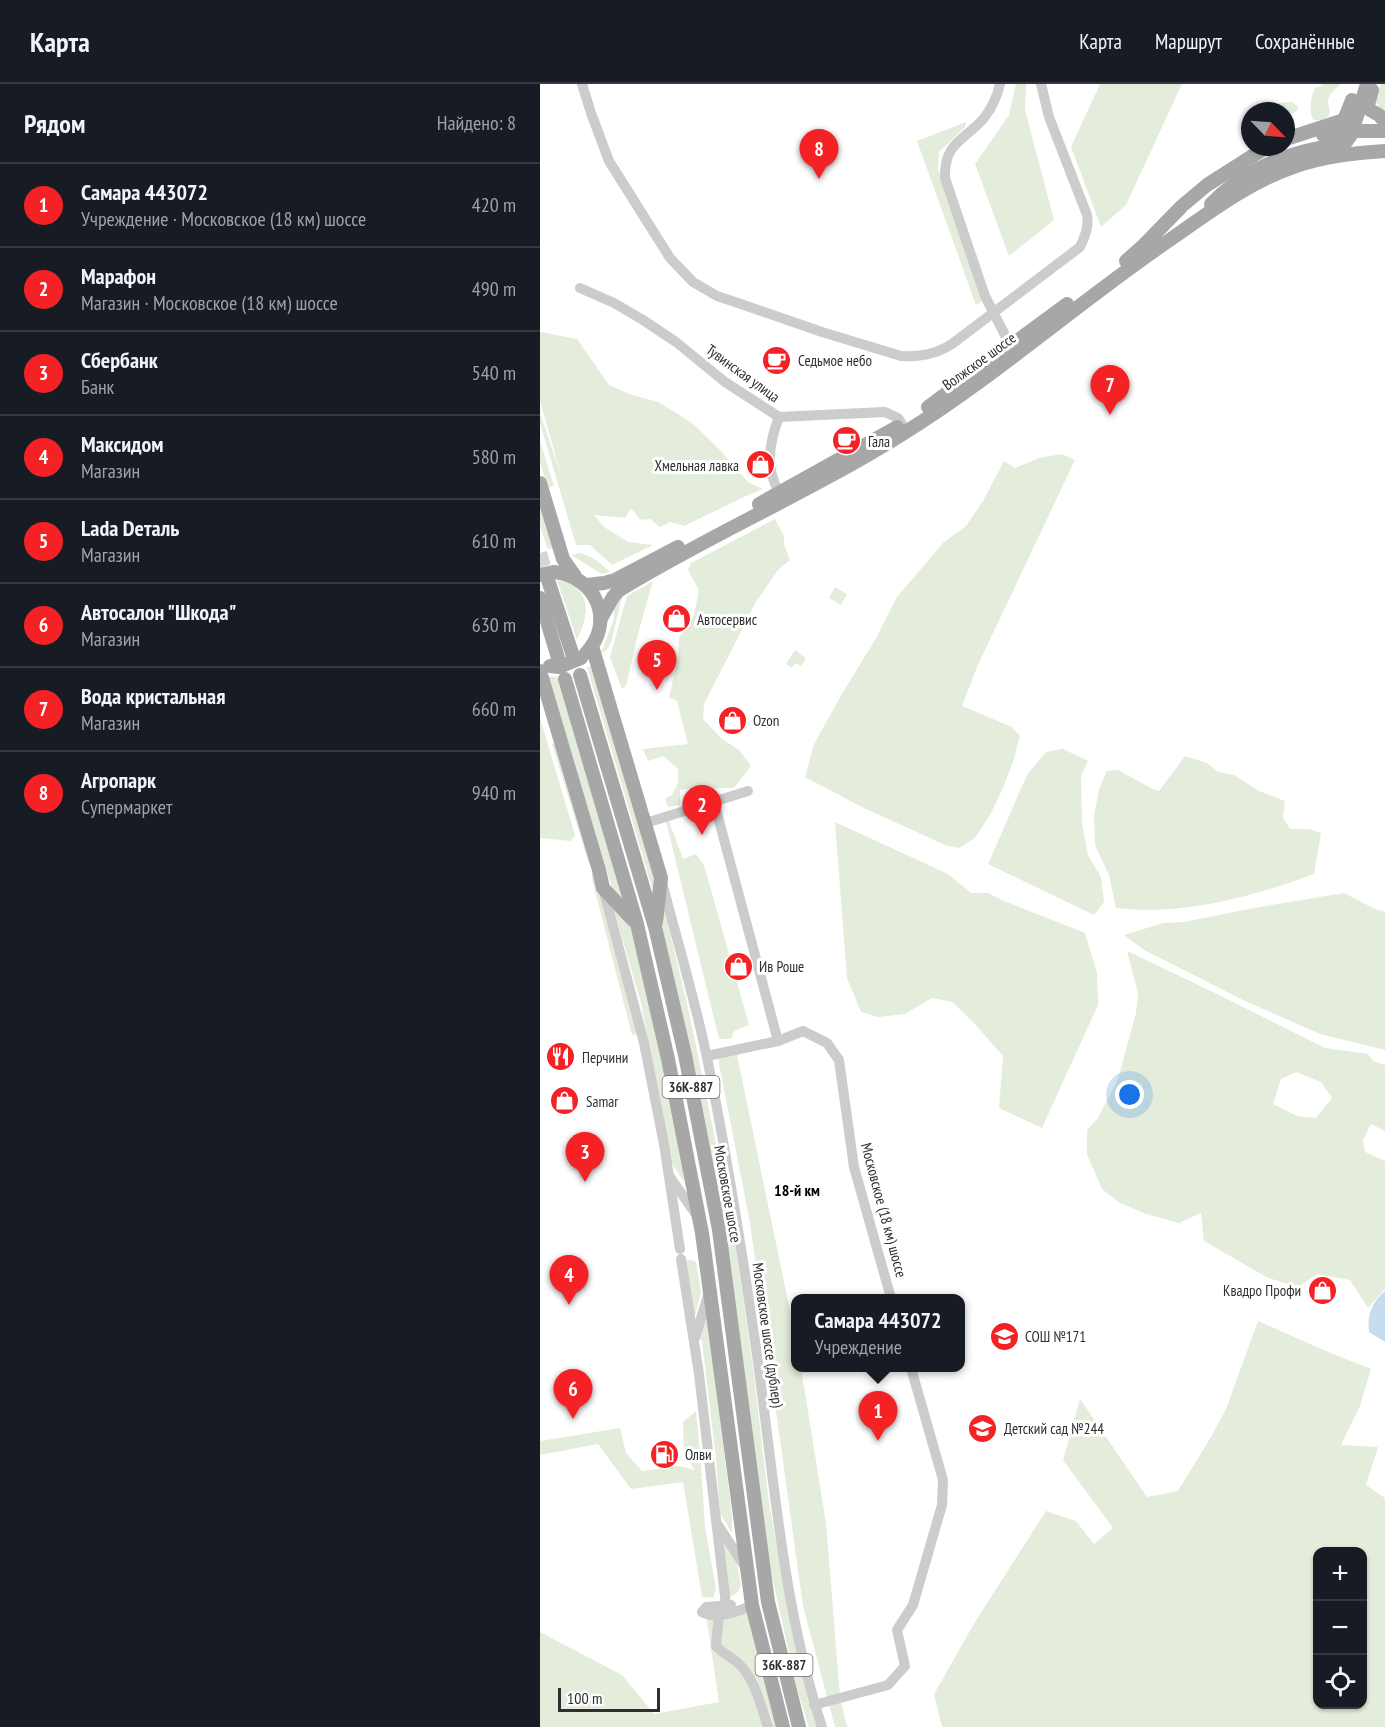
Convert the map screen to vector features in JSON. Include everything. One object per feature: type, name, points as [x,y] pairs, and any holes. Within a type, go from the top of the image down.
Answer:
[{"type":"main road","points":[[1360,84],[1352,129],[1361,140],[1368,143],[1385,143]]},
{"type":"main road","points":[[1295,139],[1344,120],[1360,84]]},
{"type":"main road","points":[[1201,218],[1220,195],[1251,173],[1292,155],[1314,148],[1342,144],[1349,139],[1367,84]]},
{"type":"main road","points":[[1374,84],[1368,105],[1370,110],[1385,122]]},
{"type":"main road","points":[[1295,140],[1352,129],[1385,131]]},
{"type":"main road","name":"Волжское шоссе","points":[[587,585],[604,584],[615,580],[743,513],[902,424],[1010,347],[1026,341],[1201,218],[1249,188],[1295,166],[1318,159],[1385,151]]},
{"type":"main road","name":"Волжское шоссе","points":[[592,646],[600,620],[613,597],[621,590],[875,451],[982,380],[1057,311],[1137,251],[1207,184],[1255,156]]},
{"type":"main road","points":[[540,483],[563,559],[574,576],[587,585],[597,602],[600,620]]},
{"type":"main road","points":[[557,662],[547,575],[574,576]]},
{"type":"main road","points":[[540,598],[557,662],[603,888],[636,924]]},
{"type":"main road","points":[[557,662],[592,646],[661,878],[655,927]]},
{"type":"main road","name":"Московское шоссе","points":[[580,675],[655,927],[685,1055],[721,1248],[768,1602],[799,1727]]},
{"type":"main road","name":"36К-887","points":[[565,679],[636,924],[668,1059],[704,1250],[752,1605],[783,1727]]},
{"type":"main road","points":[[704,1250],[721,1248]]},
{"type":"main road","points":[[752,1605],[768,1602]]},
{"type":"street","points":[[582,84],[609,161],[670,258],[684,273],[705,290],[735,302],[902,356],[925,356],[941,351],[1080,247],[1086,236],[1087,215],[1049,117],[1041,84]]},
{"type":"street","points":[[982,380],[993,366],[1008,354],[1010,347],[985,296],[949,193],[944,165],[948,152],[989,111],[1000,84]]},
{"type":"street","name":"Тувинская улица","points":[[580,288],[644,320],[676,342],[725,382],[778,417],[885,412],[897,418],[902,424]]},
{"type":"street","points":[[1001,327],[1008,331],[1019,332],[1045,314],[1057,311]]},
{"type":"street","points":[[988,363],[1002,341],[1001,327]]},
{"type":"street","points":[[778,417],[769,465],[779,492]]},
{"type":"street","points":[[646,823],[748,791]]},
{"type":"street","points":[[714,802],[778,1041]]},
{"type":"street","name":"Московское шоссе (дублер)","points":[[661,878],[706,1056],[741,1249],[791,1609],[814,1705],[822,1727]]},
{"type":"street","points":[[603,888],[644,1043],[668,1174],[694,1341],[726,1605]]},
{"type":"street","name":"Московское (18 км) шоссе","points":[[706,1056],[778,1041],[804,1031],[827,1044],[839,1060],[854,1167],[890,1294]]},
{"type":"street","points":[[668,1174],[699,1219]]},
{"type":"street","points":[[694,1341],[710,1289]]},
{"type":"street","points":[[814,1705],[888,1685],[906,1666],[897,1630],[913,1605],[942,1505],[943,1492],[943,1480],[912,1372]]},
{"type":"street","points":[[716,1522],[747,1571]]},
{"type":"street","points":[[752,1605],[742,1610],[719,1614],[706,1615],[702,1612],[706,1607],[752,1605]]},
{"type":"street","points":[[719,1614],[716,1646],[739,1664],[754,1686],[768,1727]]},
{"type":"green space","points":[[1016,84],[1026,84],[1025,110],[1054,220],[1009,256],[975,164],[1009,115]]},
{"type":"green space","points":[[1100,84],[1182,84],[1126,205],[1101,227],[1071,147]]},
{"type":"green space","points":[[1322,84],[1341,84],[1328,98],[1329,116],[1322,120],[1314,120],[1311,109],[1312,95],[1315,88]]},
{"type":"green space","points":[[1381,84],[1385,84],[1385,111],[1377,110],[1379,104],[1373,103]]},
{"type":"green space","points":[[966,122],[965,127],[939,152],[938,169],[985,300],[976,305],[917,141]]},
{"type":"green space","points":[[540,332],[577,339],[609,385],[632,395],[658,402],[693,424],[748,482],[763,489],[684,526],[670,522],[660,527],[650,519],[641,520],[631,508],[625,518],[594,515],[604,527],[628,542],[653,545],[612,565],[590,545],[576,545],[540,423],[540,413],[562,478],[540,401]]},
{"type":"green space","points":[[540,441],[554,486],[548,488],[540,462]]},
{"type":"green space","points":[[1062,454],[1075,460],[977,667],[962,706],[1012,727],[1020,736],[1003,788],[975,838],[959,848],[945,845],[862,807],[805,777],[814,744],[875,640],[897,597],[943,543],[966,526],[983,501],[1004,461],[1015,468],[1039,458]]},
{"type":"green space","points":[[540,499],[555,549],[547,548],[540,525]]},
{"type":"green space","points":[[775,519],[784,536],[784,544],[790,560],[778,570],[756,602],[704,704],[703,719],[722,739],[739,750],[751,766],[734,788],[680,790],[680,805],[668,807],[665,798],[672,795],[678,783],[678,769],[663,756],[648,761],[643,749],[688,744],[677,701],[669,697],[678,658],[679,638],[694,615],[699,590],[688,570],[691,563]]},
{"type":"green space","points":[[579,553],[592,558],[610,572],[602,574],[571,555]]},
{"type":"green space","points":[[557,580],[573,585],[581,592],[586,605],[585,619],[577,640]]},
{"type":"green space","points":[[653,581],[626,686],[622,689],[610,657],[627,596]]},
{"type":"green space","points":[[835,587],[847,594],[841,605],[829,598]]},
{"type":"green space","points":[[623,593],[611,643],[606,651],[601,653],[614,619],[614,609]]},
{"type":"green space","points":[[795,650],[806,658],[801,666],[795,663],[792,668],[786,664]]},
{"type":"green space","points":[[593,665],[656,879],[655,898],[587,667]]},
{"type":"green space","points":[[548,676],[557,677],[626,910],[615,898]]},
{"type":"green space","points":[[540,718],[575,835],[571,841],[540,838]]},
{"type":"green space","points":[[557,742],[591,861],[589,864],[552,744]]},
{"type":"green space","points":[[1063,749],[1088,761],[1081,776],[1082,823],[1088,855],[1101,877],[1104,902],[1094,915],[988,864],[1027,775],[1046,752]]},
{"type":"green space","points":[[1185,756],[1207,763],[1218,772],[1234,775],[1259,791],[1285,801],[1283,818],[1290,829],[1309,829],[1321,833],[1314,874],[1217,903],[1167,909],[1116,908],[1109,875],[1095,845],[1094,816],[1099,789],[1107,771],[1118,770],[1159,791]]},
{"type":"green space","points":[[667,816],[683,859],[696,854],[704,865],[749,1025],[734,1031],[731,1039],[719,1039],[665,817]]},
{"type":"green space","points":[[835,822],[948,874],[971,893],[988,893],[1085,933],[1097,973],[1098,1005],[1042,1128],[999,1108],[1003,1056],[952,1002],[932,998],[905,1014],[878,1017],[861,1012],[847,978]]},
{"type":"green space","points":[[594,871],[637,1034],[632,1035],[592,879]]},
{"type":"green space","points":[[662,889],[727,1197],[731,1220],[724,1222],[659,920]]},
{"type":"green space","points":[[1344,893],[1377,910],[1385,911],[1385,1050],[1320,1034],[1243,1000],[1144,950],[1124,935],[1163,923],[1184,922]]},
{"type":"green space","points":[[611,900],[630,924],[650,1004],[682,1160],[684,1182],[671,1162],[641,1003]]},
{"type":"green space","points":[[1127,951],[1325,1048],[1368,1054],[1373,1061],[1385,1065],[1385,1131],[1371,1124],[1363,1140],[1365,1152],[1385,1161],[1385,1289],[1368,1308],[1350,1280],[1317,1274],[1298,1287],[1268,1278],[1204,1241],[1201,1213],[1179,1223],[1146,1214],[1118,1202],[1102,1189],[1087,1154],[1087,1130],[1098,1118],[1118,1079],[1136,1013],[1138,993]],"holes":[[[1296,1072],[1321,1082],[1332,1098],[1316,1118],[1297,1116],[1273,1104],[1281,1079]]]},
{"type":"green space","points":[[736,1050],[791,1316],[791,1372],[802,1372],[826,1523],[840,1697],[847,1727],[835,1727],[803,1606],[750,1223],[717,1053]]},
{"type":"green space","points":[[733,1227],[769,1503],[787,1600],[819,1727],[809,1727],[797,1689],[769,1563],[724,1229]]},
{"type":"green space","points":[[686,1260],[696,1262],[701,1292],[694,1319]]},
{"type":"green space","points":[[707,1313],[732,1517],[732,1533],[720,1513],[716,1458],[702,1342],[699,1337]]},
{"type":"green space","points":[[1258,1321],[1371,1369],[1360,1406],[1341,1445],[1378,1447],[1366,1485],[1385,1498],[1385,1727],[942,1727],[934,1694],[975,1622],[1046,1511],[1076,1521],[1094,1544],[1113,1528],[1063,1460],[1080,1399],[1147,1497],[1178,1491],[1226,1409]]},
{"type":"green space","points":[[696,1411],[705,1528],[716,1588],[713,1598],[702,1597],[683,1482],[631,1489],[598,1444],[540,1455],[540,1441],[620,1428],[626,1453],[642,1471],[679,1466],[695,1470],[684,1455],[683,1422]]},
{"type":"green space","points":[[720,1532],[736,1560],[741,1585],[736,1593],[728,1598]]},
{"type":"green space","points":[[752,1605],[786,1727],[540,1727],[540,1632],[622,1675],[654,1714],[719,1702],[706,1615]]},
{"type":"water","points":[[1385,1291],[1385,1342],[1369,1332],[1369,1315],[1376,1300]]},
{"type":"tunnel","points":[[540,553],[548,580]]},
{"type":"place","name":"Агропарк","points":[[819,179]]},
{"type":"place","name":"Седьмое небо","points":[[777,360]]},
{"type":"place","name":"Вода кристальная","points":[[1110,415]]},
{"type":"place","name":"Гала","points":[[847,441]]},
{"type":"place","name":"Хмельная лавка","points":[[760,465]]},
{"type":"place","name":"Автосервис","points":[[676,619]]},
{"type":"place","name":"Lada Dеталь","points":[[657,690]]},
{"type":"place","name":"Ozon","points":[[732,720]]},
{"type":"place","name":"Марафон","points":[[702,835]]},
{"type":"place","name":"Ив Роше","points":[[738,966]]},
{"type":"place","name":"Перчини","points":[[561,1057]]},
{"type":"place","name":"Samar","points":[[565,1101]]},
{"type":"place","name":"Сбербанк","points":[[585,1182]]},
{"type":"place","name":"Квадро Профи","points":[[1322,1290]]},
{"type":"place","name":"Максидом","points":[[569,1305]]},
{"type":"place","name":"СОШ №171","points":[[1004,1336]]},
{"type":"place","name":"Автосалон \"Шкода\"","points":[[573,1419]]},
{"type":"place","name":"Детский сад №244","points":[[983,1428]]},
{"type":"place","name":"Самара 443072","points":[[878,1441]]},
{"type":"place","name":"Олви","points":[[664,1454]]},
{"type":"district","name":"18-й км","points":[[797,1190]]}]
